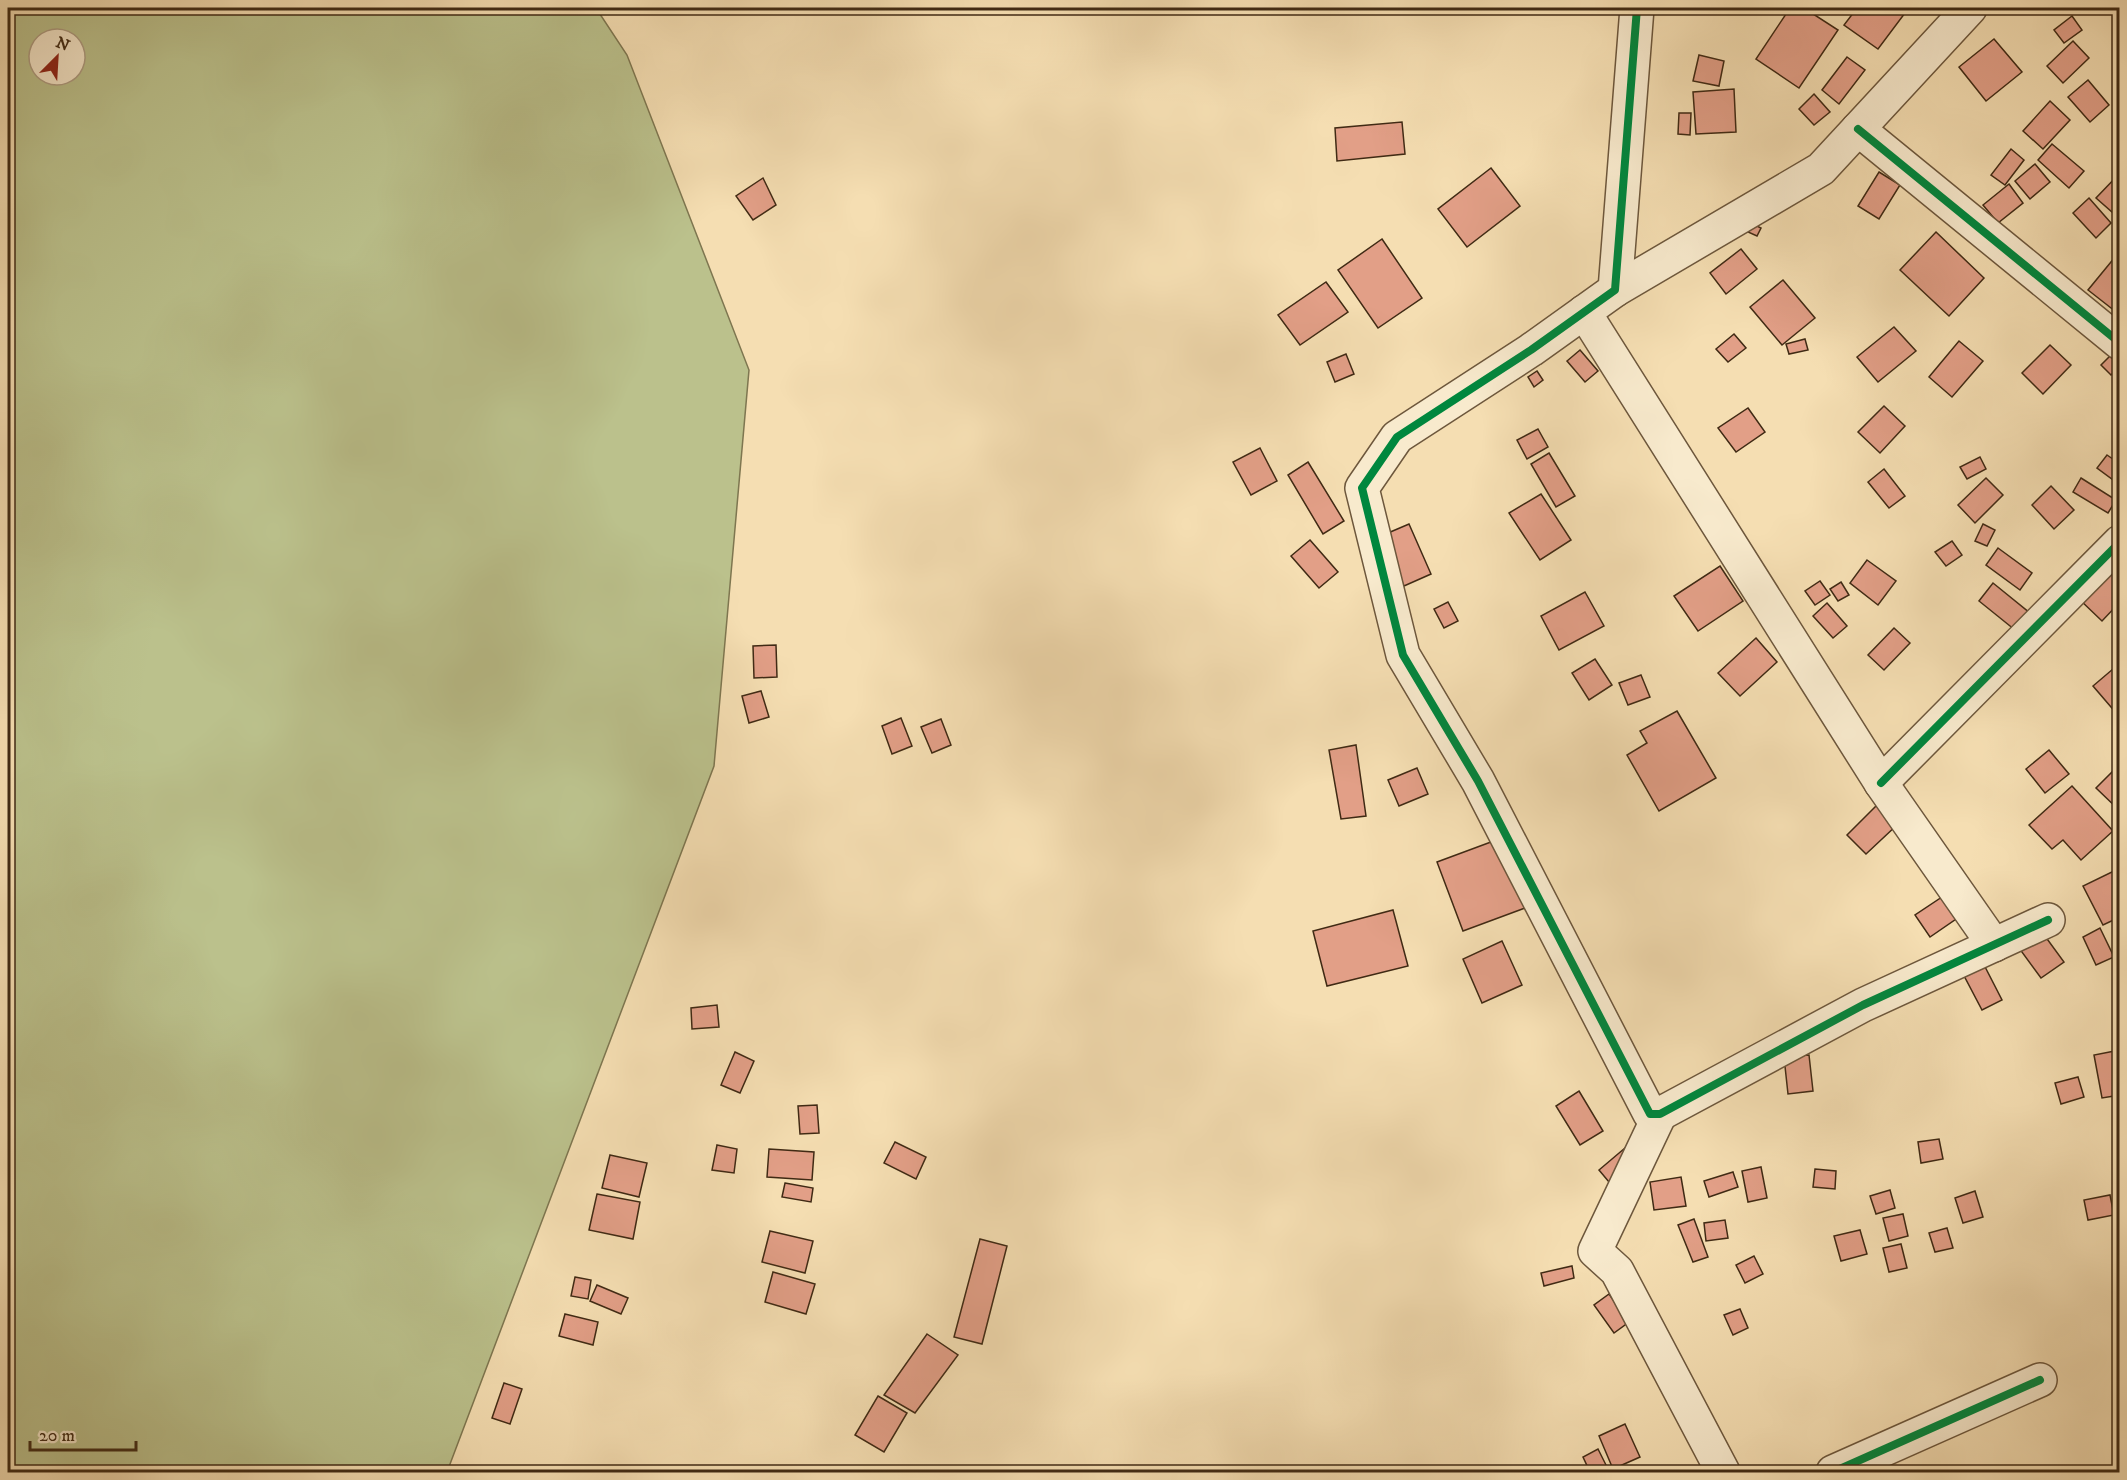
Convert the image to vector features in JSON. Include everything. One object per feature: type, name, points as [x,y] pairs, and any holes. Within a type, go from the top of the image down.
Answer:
[{"type":"street","points":[[1615,290],[1637,8]]},
{"type":"street","points":[[1970,8],[1821,169],[1615,290],[1398,437],[1362,488],[1403,655],[1478,781],[1650,1114],[1660,1113],[1863,1005],[2048,920]]},
{"type":"street","points":[[1858,129],[2120,343]]},
{"type":"street","points":[[1584,312],[1881,783],[1994,945]]},
{"type":"street","points":[[1881,783],[2120,542]]},
{"type":"street","points":[[1660,1113],[1595,1251],[1617,1271],[1723,1473]]},
{"type":"street","points":[[1833,1473],[2040,1380]]},
{"type":"green space","points":[[8,8],[596,8],[627,55],[749,370],[714,766],[447,1472],[8,1472]]},
{"type":"building","points":[[1523,8],[1567,8],[1567,13],[1523,12]]},
{"type":"building","points":[[1790,8],[1804,8],[1838,30],[1799,88],[1756,59]]},
{"type":"building","points":[[1857,8],[1908,9],[1878,49],[1844,25]]},
{"type":"building","points":[[2072,16],[2082,30],[2064,43],[2054,30]]},
{"type":"building","points":[[1994,39],[2022,72],[1986,101],[1959,67]]},
{"type":"building","points":[[2073,41],[2089,58],[2063,83],[2047,66]]},
{"type":"building","points":[[1699,55],[1724,61],[1719,86],[1693,81]]},
{"type":"building","points":[[1847,57],[1865,70],[1839,104],[1822,90]]},
{"type":"building","points":[[2088,80],[2109,105],[2090,122],[2068,97]]},
{"type":"building","points":[[1734,89],[1736,132],[1696,134],[1693,92]]},
{"type":"building","points":[[1814,94],[1830,112],[1814,125],[1799,109]]},
{"type":"building","points":[[2050,101],[2070,120],[2043,149],[2023,131]]},
{"type":"building","points":[[1679,113],[1691,113],[1690,135],[1678,134]]},
{"type":"building","points":[[1402,122],[1405,154],[1337,161],[1335,128]]},
{"type":"building","points":[[2052,144],[2084,171],[2069,188],[2038,160]]},
{"type":"building","points":[[2011,149],[2024,160],[2005,185],[1991,175]]},
{"type":"building","points":[[2035,164],[2050,182],[2030,199],[2015,181]]},
{"type":"building","points":[[1491,168],[1520,206],[1467,247],[1438,209]]},
{"type":"building","points":[[1879,172],[1900,185],[1879,219],[1858,206]]},
{"type":"building","points":[[2120,174],[2120,219],[2096,198]]},
{"type":"building","points":[[763,178],[776,205],[753,220],[736,196]]},
{"type":"building","points":[[2009,184],[2023,203],[1998,223],[1983,205]]},
{"type":"building","points":[[2089,198],[2111,223],[2096,238],[2073,213]]},
{"type":"building","points":[[1753,224],[1761,228],[1757,236],[1748,232]]},
{"type":"building","points":[[1936,232],[1984,278],[1949,316],[1900,270]]},
{"type":"building","points":[[1382,239],[1422,298],[1378,328],[1338,270]]},
{"type":"building","points":[[1741,249],[1757,269],[1726,294],[1710,273]]},
{"type":"building","points":[[2120,251],[2120,315],[2088,290]]},
{"type":"building","points":[[1783,280],[1815,318],[1782,345],[1750,307]]},
{"type":"building","points":[[1326,282],[1348,312],[1300,345],[1278,315]]},
{"type":"building","points":[[1894,327],[1916,351],[1878,382],[1857,357]]},
{"type":"building","points":[[1734,334],[1746,348],[1728,362],[1716,349]]},
{"type":"building","points":[[1805,339],[1808,350],[1789,354],[1786,344]]},
{"type":"building","points":[[1959,341],[1983,361],[1952,397],[1929,377]]},
{"type":"building","points":[[2050,345],[2071,365],[2043,394],[2022,373]]},
{"type":"building","points":[[2120,346],[2120,366],[2111,375],[2101,365]]},
{"type":"building","points":[[1580,350],[1598,371],[1585,382],[1567,361]]},
{"type":"building","points":[[1346,354],[1354,374],[1335,382],[1327,362]]},
{"type":"building","points":[[1537,371],[1543,380],[1534,387],[1528,377]]},
{"type":"building","points":[[1884,406],[1905,426],[1880,453],[1858,432]]},
{"type":"building","points":[[1748,408],[1765,432],[1736,452],[1718,428]]},
{"type":"building","points":[[1538,429],[1548,447],[1527,459],[1517,440]]},
{"type":"building","points":[[1260,448],[1277,481],[1251,495],[1233,462]]},
{"type":"building","points":[[1549,453],[1575,496],[1556,507],[1531,464]]},
{"type":"building","points":[[2107,455],[2120,464],[2120,485],[2097,468]]},
{"type":"building","points":[[1980,457],[1986,469],[1967,479],[1960,467]]},
{"type":"building","points":[[1308,462],[1344,521],[1323,534],[1288,475]]},
{"type":"building","points":[[1884,469],[1905,496],[1889,508],[1868,482]]},
{"type":"building","points":[[1986,478],[2003,495],[1975,523],[1958,505]]},
{"type":"building","points":[[2081,478],[2116,500],[2108,513],[2073,492]]},
{"type":"building","points":[[2051,486],[2074,510],[2054,529],[2032,505]]},
{"type":"building","points":[[1541,494],[1571,540],[1540,560],[1509,513]]},
{"type":"building","points":[[1409,524],[1431,574],[1404,586],[1381,536]]},
{"type":"building","points":[[1983,524],[1995,530],[1987,546],[1975,541]]},
{"type":"building","points":[[1310,540],[1338,572],[1319,588],[1291,556]]},
{"type":"building","points":[[1952,541],[1962,555],[1946,566],[1935,552]]},
{"type":"building","points":[[1998,548],[2032,573],[2020,590],[1986,565]]},
{"type":"building","points":[[1867,560],[1896,581],[1878,605],[1850,583]]},
{"type":"building","points":[[2109,565],[2120,575],[2120,602],[2102,621],[2078,598]]},
{"type":"building","points":[[1720,566],[1743,601],[1698,631],[1674,596]]},
{"type":"building","points":[[1820,581],[1830,595],[1815,605],[1805,591]]},
{"type":"building","points":[[1841,582],[1849,595],[1838,601],[1830,589]]},
{"type":"building","points":[[1993,583],[2035,617],[2020,634],[1979,601]]},
{"type":"building","points":[[1585,592],[1604,626],[1559,650],[1541,616]]},
{"type":"building","points":[[1448,602],[1458,621],[1444,628],[1434,609]]},
{"type":"building","points":[[1827,603],[1847,626],[1833,638],[1813,616]]},
{"type":"building","points":[[1894,628],[1910,643],[1884,670],[1868,655]]},
{"type":"building","points":[[1756,638],[1777,662],[1740,696],[1718,673]]},
{"type":"building","points":[[776,645],[777,677],[754,678],[753,646]]},
{"type":"building","points":[[1595,659],[1612,685],[1589,700],[1572,673]]},
{"type":"building","points":[[2120,663],[2120,712],[2117,714],[2093,686]]},
{"type":"building","points":[[1641,675],[1650,697],[1628,705],[1619,683]]},
{"type":"building","points":[[761,691],[769,717],[749,723],[742,696]]},
{"type":"building","points":[[1677,711],[1716,778],[1659,811],[1627,755],[1647,743],[1640,731]]},
{"type":"building","points":[[901,718],[912,746],[892,754],[882,726]]},
{"type":"building","points":[[941,719],[951,745],[932,753],[921,727]]},
{"type":"building","points":[[1356,745],[1366,816],[1341,819],[1329,750]]},
{"type":"building","points":[[2049,750],[2069,774],[2045,793],[2026,769]]},
{"type":"building","points":[[2117,767],[2120,769],[2120,811],[2096,788]]},
{"type":"building","points":[[1417,768],[1428,794],[1399,806],[1388,780]]},
{"type":"building","points":[[2072,786],[2113,831],[2081,860],[2063,840],[2052,849],[2029,825]]},
{"type":"building","points":[[1878,804],[1898,824],[1866,854],[1847,835]]},
{"type":"building","points":[[1499,839],[1525,908],[1463,931],[1437,862]]},
{"type":"building","points":[[2116,870],[2120,876],[2120,917],[2103,925],[2083,886]]},
{"type":"building","points":[[1945,895],[1959,917],[1930,937],[1915,915]]},
{"type":"building","points":[[1393,910],[1408,966],[1327,986],[1313,931]]},
{"type":"building","points":[[2100,928],[2114,957],[2096,965],[2083,937]]},
{"type":"building","points":[[2042,932],[2064,962],[2041,978],[2019,948]]},
{"type":"building","points":[[1502,941],[1522,985],[1482,1003],[1463,959]]},
{"type":"building","points":[[1981,959],[2002,1000],[1982,1010],[1961,970]]},
{"type":"building","points":[[717,1005],[719,1027],[692,1029],[691,1008]]},
{"type":"building","points":[[2120,1050],[2120,1095],[2102,1098],[2094,1055]]},
{"type":"building","points":[[735,1052],[754,1061],[740,1093],[721,1085]]},
{"type":"building","points":[[1809,1055],[1813,1091],[1788,1094],[1784,1057]]},
{"type":"building","points":[[2078,1077],[2084,1097],[2061,1104],[2055,1083]]},
{"type":"building","points":[[1579,1091],[1603,1131],[1580,1145],[1556,1106]]},
{"type":"building","points":[[817,1105],[819,1133],[800,1134],[798,1106]]},
{"type":"building","points":[[1939,1139],[1943,1159],[1921,1163],[1918,1142]]},
{"type":"building","points":[[895,1142],[926,1157],[916,1179],[884,1163]]},
{"type":"building","points":[[717,1145],[737,1149],[734,1173],[712,1170]]},
{"type":"building","points":[[1625,1148],[1635,1160],[1609,1182],[1599,1170]]},
{"type":"building","points":[[769,1149],[814,1152],[812,1180],[767,1177]]},
{"type":"building","points":[[610,1155],[647,1163],[639,1197],[602,1188]]},
{"type":"building","points":[[1761,1167],[1767,1198],[1748,1202],[1742,1171]]},
{"type":"building","points":[[1815,1169],[1836,1171],[1835,1189],[1813,1187]]},
{"type":"building","points":[[1733,1172],[1738,1187],[1709,1197],[1704,1181]]},
{"type":"building","points":[[1681,1177],[1686,1206],[1654,1210],[1650,1182]]},
{"type":"building","points":[[785,1183],[813,1188],[811,1202],[782,1197]]},
{"type":"building","points":[[1890,1190],[1895,1208],[1876,1214],[1870,1196]]},
{"type":"building","points":[[1975,1191],[1983,1217],[1963,1223],[1955,1198]]},
{"type":"building","points":[[597,1194],[640,1202],[633,1239],[589,1230]]},
{"type":"building","points":[[2110,1195],[2114,1215],[2088,1220],[2084,1200]]},
{"type":"building","points":[[1903,1214],[1908,1236],[1889,1241],[1883,1218]]},
{"type":"building","points":[[1694,1219],[1708,1257],[1693,1262],[1678,1225]]},
{"type":"building","points":[[1725,1220],[1728,1238],[1706,1241],[1704,1223]]},
{"type":"building","points":[[1947,1228],[1953,1248],[1935,1252],[1929,1233]]},
{"type":"building","points":[[1860,1230],[1867,1254],[1841,1261],[1834,1236]]},
{"type":"building","points":[[770,1231],[813,1241],[805,1273],[762,1262]]},
{"type":"building","points":[[980,1239],[1007,1246],[982,1344],[954,1337]]},
{"type":"building","points":[[1901,1244],[1907,1268],[1889,1272],[1883,1248]]},
{"type":"building","points":[[1754,1256],[1763,1274],[1745,1283],[1736,1265]]},
{"type":"building","points":[[1572,1266],[1574,1278],[1544,1286],[1541,1273]]},
{"type":"building","points":[[773,1272],[815,1284],[806,1314],[765,1302]]},
{"type":"building","points":[[575,1277],[591,1280],[588,1299],[571,1296]]},
{"type":"building","points":[[597,1285],[628,1298],[621,1314],[590,1301]]},
{"type":"building","points":[[1609,1294],[1629,1322],[1614,1333],[1594,1305]]},
{"type":"building","points":[[1740,1309],[1748,1328],[1733,1335],[1724,1315]]},
{"type":"building","points":[[565,1314],[598,1322],[593,1345],[559,1336]]},
{"type":"building","points":[[927,1334],[958,1355],[915,1413],[884,1395]]},
{"type":"building","points":[[504,1383],[522,1389],[510,1424],[492,1418]]},
{"type":"building","points":[[878,1396],[907,1413],[884,1452],[855,1435]]},
{"type":"building","points":[[1625,1424],[1640,1457],[1613,1469],[1599,1436]]},
{"type":"building","points":[[1598,1449],[1608,1469],[1601,1472],[1590,1472],[1583,1457]]},
{"type":"cycle path","points":[[1637,8],[1615,290],[1531,350],[1397,437],[1362,488],[1403,655],[1478,781],[1650,1114],[1660,1114],[1863,1005],[2048,920]]},
{"type":"cycle path","points":[[1858,129],[2120,343]]},
{"type":"cycle path","points":[[1881,783],[2120,542]]},
{"type":"cycle path","points":[[1833,1472],[2040,1380]]}]
